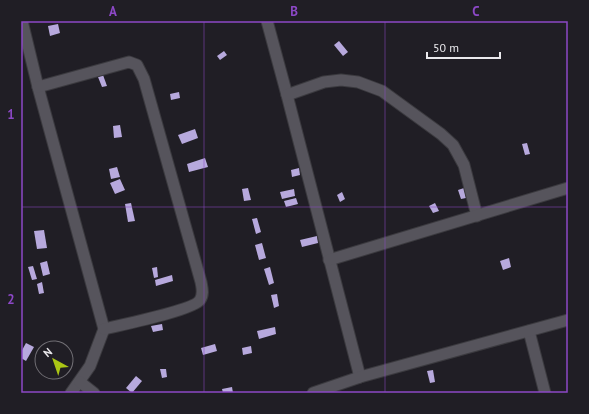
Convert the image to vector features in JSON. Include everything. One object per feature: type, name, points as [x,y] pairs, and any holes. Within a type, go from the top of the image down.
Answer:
[{"type":"street","points":[[22,21],[38,87],[104,329],[90,366],[71,393]]},
{"type":"street","points":[[266,21],[287,95],[360,377]]},
{"type":"street","points":[[38,87],[129,62],[134,62],[137,65],[144,79],[201,282],[202,294],[200,300],[196,304],[104,329]]},
{"type":"street","points":[[287,95],[324,82],[341,80],[358,82],[382,91],[441,134],[452,145],[464,165],[477,216]]},
{"type":"street","points":[[329,260],[568,188]]},
{"type":"street","points":[[313,393],[360,377],[568,320]]},
{"type":"street","points":[[529,331],[545,393]]},
{"type":"street","points":[[80,382],[94,393]]},
{"type":"building","points":[[58,24],[60,33],[50,36],[48,26]]},
{"type":"building","points":[[339,41],[348,52],[343,56],[334,45]]},
{"type":"building","points":[[224,51],[227,55],[220,60],[217,56]]},
{"type":"building","points":[[103,75],[107,86],[102,87],[98,77]]},
{"type":"building","points":[[179,92],[180,98],[171,100],[170,94]]},
{"type":"building","points":[[120,125],[122,137],[114,138],[113,126]]},
{"type":"building","points":[[195,129],[198,138],[182,144],[178,135]]},
{"type":"building","points":[[527,143],[530,154],[525,155],[522,144]]},
{"type":"building","points":[[205,158],[208,167],[189,172],[187,164]]},
{"type":"building","points":[[117,167],[120,177],[111,179],[109,169]]},
{"type":"building","points":[[299,168],[300,175],[292,177],[291,170]]},
{"type":"building","points":[[120,179],[125,190],[115,194],[110,183]]},
{"type":"building","points":[[248,188],[251,200],[244,201],[242,189]]},
{"type":"building","points":[[464,188],[466,198],[461,199],[458,190]]},
{"type":"building","points":[[294,189],[295,196],[282,199],[280,192]]},
{"type":"building","points":[[342,192],[345,199],[340,202],[337,195]]},
{"type":"building","points":[[296,198],[298,204],[286,207],[284,201]]},
{"type":"building","points":[[131,203],[135,221],[128,222],[125,204]]},
{"type":"building","points":[[435,203],[439,211],[433,213],[429,206]]},
{"type":"building","points":[[257,218],[261,232],[256,234],[252,219]]},
{"type":"building","points":[[44,230],[47,248],[37,249],[34,231]]},
{"type":"building","points":[[317,236],[318,243],[302,247],[300,240]]},
{"type":"building","points":[[262,243],[266,258],[259,260],[255,245]]},
{"type":"building","points":[[509,258],[511,267],[503,270],[500,261]]},
{"type":"building","points":[[47,261],[50,274],[43,276],[40,263]]},
{"type":"building","points":[[33,266],[37,279],[32,280],[28,267]]},
{"type":"building","points":[[157,267],[158,277],[154,278],[152,268]]},
{"type":"building","points":[[270,267],[274,283],[269,285],[264,269]]},
{"type":"building","points":[[172,275],[173,281],[156,286],[155,280]]},
{"type":"building","points":[[42,282],[44,293],[39,294],[37,284]]},
{"type":"building","points":[[277,294],[279,306],[274,308],[271,295]]},
{"type":"building","points":[[162,324],[163,330],[153,332],[151,326]]},
{"type":"building","points":[[275,327],[276,334],[259,339],[257,331]]},
{"type":"building","points":[[26,343],[34,347],[26,361],[21,358],[21,352]]},
{"type":"building","points":[[215,344],[217,351],[203,355],[201,348]]},
{"type":"building","points":[[251,346],[252,353],[243,355],[242,348]]},
{"type":"building","points":[[160,369],[166,369],[167,377],[162,378]]},
{"type":"building","points":[[433,370],[435,382],[430,383],[427,371]]},
{"type":"building","points":[[136,376],[142,381],[132,393],[126,388]]},
{"type":"building","points":[[232,387],[233,393],[223,393],[222,389]]}]
